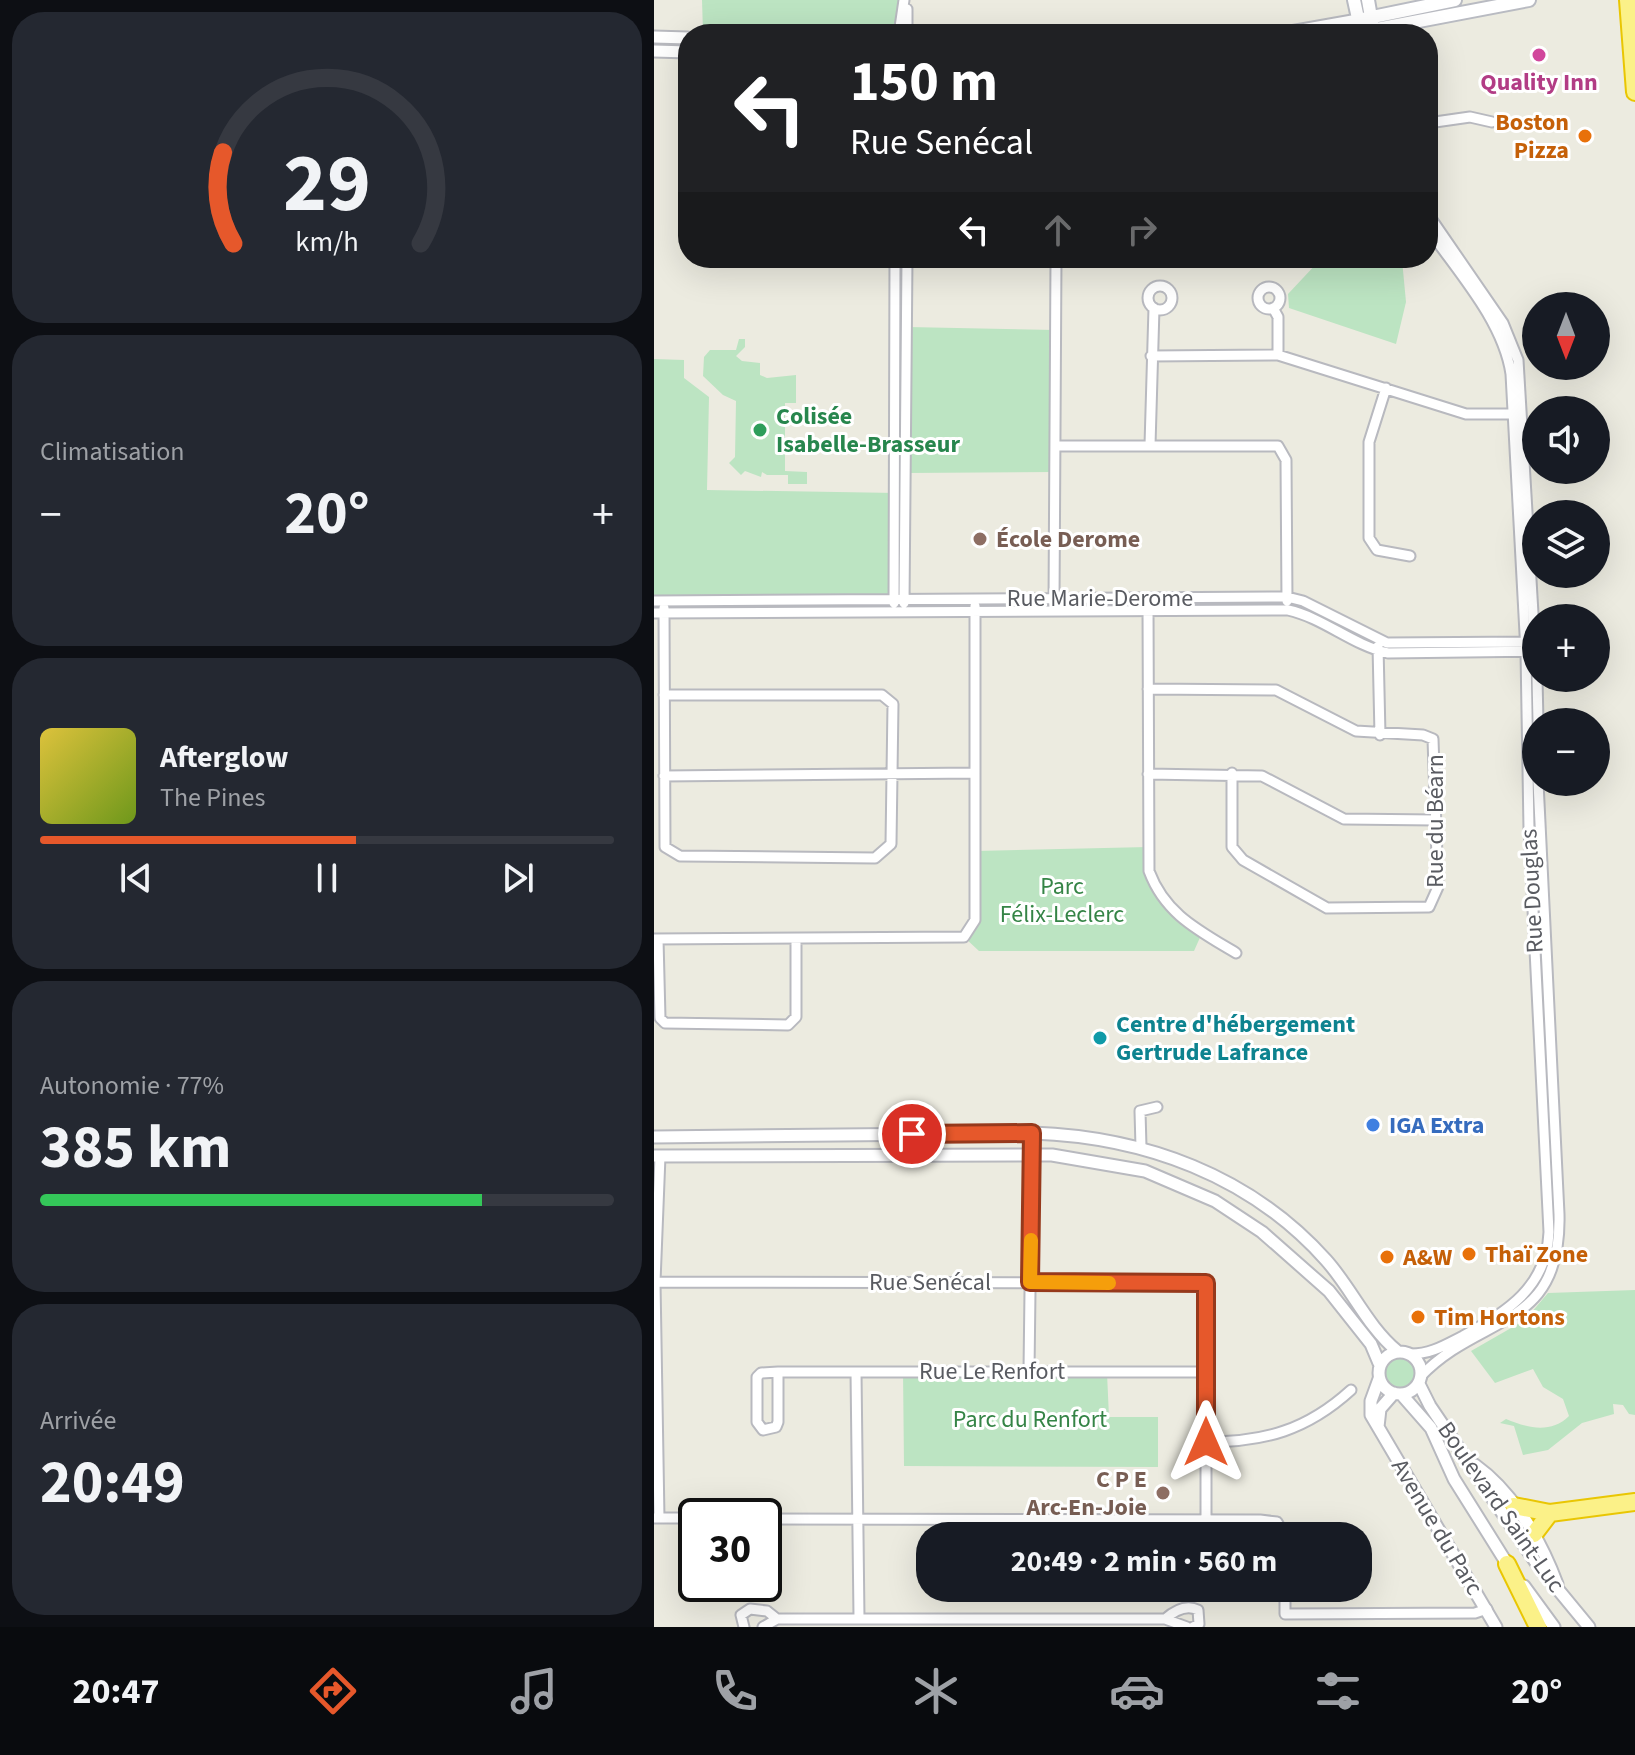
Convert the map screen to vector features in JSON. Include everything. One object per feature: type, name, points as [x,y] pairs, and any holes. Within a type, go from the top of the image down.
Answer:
[{"type":"highway","points":[[1627,0],[1635,92]]},
{"type":"highway","points":[[1514,1506],[1550,1513],[1634,1503]]},
{"type":"highway","points":[[1534,1534],[1550,1513]]},
{"type":"highway","points":[[1507,1564],[1538,1627]]},
{"type":"main road","points":[[1354,0],[1363,24]]},
{"type":"main road","points":[[1366,24],[1368,0]]},
{"type":"main road","points":[[1402,0],[1419,7]]},
{"type":"main road","points":[[1377,24],[1419,7],[1455,0]]},
{"type":"main road","points":[[1420,24],[1529,0]]},
{"type":"street","points":[[901,24],[905,0]]},
{"type":"street","points":[[905,0],[906,24]]},
{"type":"street","points":[[678,38],[657,37],[657,51],[678,52]]},
{"type":"street","points":[[1438,122],[1470,117],[1492,122]]},
{"type":"street","name":"Rue Douglas","points":[[1438,229],[1510,336],[1518,360],[1530,604]]},
{"type":"street","name":"Rue Douglas","points":[[1438,244],[1500,338],[1510,367],[1519,414]]},
{"type":"street","points":[[895,268],[900,429]]},
{"type":"street","points":[[899,612],[900,429],[907,268]]},
{"type":"street","points":[[1054,611],[1055,268]]},
{"type":"street","points":[[1150,445],[1154,308]]},
{"type":"street","points":[[1273,308],[1278,317],[1278,355]]},
{"type":"street","points":[[894,314],[906,314]]},
{"type":"street","points":[[1151,356],[1278,355],[1466,414],[1519,414]]},
{"type":"street","points":[[1386,388],[1369,442],[1369,538],[1377,550],[1410,556]]},
{"type":"street","points":[[1055,446],[1278,446],[1286,460],[1288,610]]},
{"type":"street","name":"Rue Marie-Derome","points":[[659,601],[1287,597],[1303,601],[1387,643],[1522,649]]},
{"type":"street","points":[[1148,598],[1149,871],[1157,893],[1187,924],[1236,953]]},
{"type":"street","points":[[796,939],[796,1017],[788,1025],[665,1023],[660,1018],[656,939],[964,937],[975,920],[975,599]]},
{"type":"street","points":[[659,601],[664,695],[665,847],[680,856],[875,858],[891,844],[893,704],[882,695],[664,695]]},
{"type":"street","name":"Rue Marie-Derome","points":[[659,613],[1288,610],[1305,614],[1378,651],[1522,649]]},
{"type":"street","points":[[1377,639],[1380,735]]},
{"type":"street","name":"Rue du Béarn","points":[[1148,689],[1276,690],[1356,731],[1380,735],[1423,735],[1433,739],[1438,887],[1429,907],[1327,908],[1236,853],[1231,835],[1232,773]]},
{"type":"street","name":"Rue Douglas","points":[[1411,1354],[1436,1350],[1514,1306],[1537,1277],[1548,1245],[1529,829],[1531,692]]},
{"type":"street","points":[[664,776],[975,773]]},
{"type":"street","points":[[1148,774],[1232,773],[1262,776],[1344,819],[1435,820]]},
{"type":"street","name":"Rue Douglas","points":[[1420,1380],[1442,1356],[1529,1306],[1544,1285],[1557,1252],[1559,1214],[1539,796]]},
{"type":"street","points":[[1141,1147],[1140,1111],[1157,1107]]},
{"type":"street","points":[[1029,1371],[1032,1133]]},
{"type":"street","points":[[654,1137],[1032,1133],[1080,1135],[1141,1147],[1224,1181],[1293,1228],[1344,1281],[1377,1331],[1397,1351],[1411,1354],[1419,1364],[1420,1380],[1380,1409],[1378,1427]]},
{"type":"street","points":[[678,1518],[656,1518],[657,1156],[1031,1154],[1091,1159],[1145,1171],[1230,1210],[1274,1242],[1329,1291],[1371,1344],[1379,1363],[1379,1379],[1398,1394]]},
{"type":"street","name":"Rue Senécal","points":[[655,1282],[1206,1283],[1206,1372]]},
{"type":"street","points":[[1379,1363],[1397,1351]]},
{"type":"street","points":[[778,1372],[778,1422],[776,1427],[763,1430],[757,1422],[757,1377],[761,1373],[778,1372]]},
{"type":"street","name":"Rue Le Renfort","points":[[778,1372],[1206,1372]]},
{"type":"street","points":[[856,1372],[859,1617]]},
{"type":"street","points":[[1206,1372],[1206,1520]]},
{"type":"street","name":"Avenue du Parc","points":[[1379,1379],[1370,1406],[1378,1427],[1496,1627]]},
{"type":"street","name":"Boulevard Saint-Luc","points":[[1420,1380],[1430,1406],[1501,1513],[1561,1596],[1589,1627]]},
{"type":"street","points":[[1206,1442],[1250,1442],[1284,1434],[1336,1403],[1351,1390]]},
{"type":"street","name":"Boulevard Saint-Luc","points":[[1398,1394],[1431,1428],[1454,1479],[1507,1564],[1554,1627]]},
{"type":"street","points":[[1470,1462],[1487,1473],[1534,1534],[1561,1596]]},
{"type":"street","points":[[782,1519],[1277,1522]]},
{"type":"street","points":[[1285,1602],[1285,1614],[1475,1613],[1487,1609]]},
{"type":"street","points":[[1165,1619],[1174,1611],[1192,1607],[1198,1610],[1200,1616],[1199,1624],[1193,1627]]},
{"type":"street","points":[[744,1627],[741,1615],[750,1609],[767,1611],[777,1619]]},
{"type":"street","points":[[763,1627],[777,1619],[859,1617],[1102,1623],[1165,1619],[1187,1627]]},
{"type":"green space","points":[[702,0],[904,0],[900,24],[703,24]]},
{"type":"green space","points":[[1312,268],[1403,268],[1406,302],[1396,344],[1289,308],[1288,294]]},
{"type":"green space","points":[[908,327],[1055,330],[1055,472],[907,473]]},
{"type":"green space","name":"Colisée Isabelle-Brasseur","points":[[739,339],[745,339],[745,347],[736,356],[742,361],[760,363],[760,375],[767,378],[796,375],[796,403],[785,403],[785,471],[807,472],[807,484],[788,484],[788,475],[767,475],[762,472],[761,477],[745,471],[741,475],[729,463],[735,457],[736,401],[723,395],[703,376],[704,357],[710,350],[736,350]]},
{"type":"green space","points":[[654,359],[684,360],[684,378],[709,397],[707,490],[897,493],[896,606],[654,613]]},
{"type":"green space","name":"Parc Félix-Leclerc","points":[[1148,847],[1157,893],[1202,933],[1194,951],[979,951],[964,937],[970,929],[975,851]]},
{"type":"green space","points":[[1635,1290],[1635,1415],[1629,1414],[1623,1405],[1613,1404],[1614,1414],[1582,1423],[1548,1450],[1523,1455],[1514,1426],[1500,1423],[1506,1419],[1530,1427],[1555,1425],[1569,1416],[1563,1399],[1543,1387],[1533,1369],[1495,1383],[1471,1351],[1525,1320],[1548,1293]]},
{"type":"green space","points":[[1400,1358],[1411,1362],[1415,1373],[1411,1384],[1400,1388],[1389,1384],[1385,1373],[1389,1362]]},
{"type":"green space","name":"Parc du Renfort","points":[[903,1371],[1107,1373],[1109,1417],[1158,1417],[1158,1467],[904,1466]]},
{"type":"slow traffic","points":[[1031,1240],[1030,1282],[1109,1283]]},
{"type":"place","name":"Quality Inn","points":[[1539,55]]},
{"type":"place","name":"Boston Pizza","points":[[1585,136]]},
{"type":"place","name":"Colisée Isabelle-Brasseur","points":[[760,430]]},
{"type":"place","name":"École Derome","points":[[980,539]]},
{"type":"place","name":"Centre d'hébergement Gertrude Lafrance","points":[[1100,1038]]},
{"type":"place","name":"IGA Extra","points":[[1373,1125]]},
{"type":"place","name":"Thaï Zone","points":[[1469,1254]]},
{"type":"place","name":"A&W","points":[[1387,1257]]},
{"type":"place","name":"Tim Hortons","points":[[1418,1317]]},
{"type":"place","name":"C P E Arc-En-Joie","points":[[1163,1493]]},
{"type":"route","points":[[912,1134],[1032,1133],[1030,1282],[1206,1283],[1206,1442]]}]
